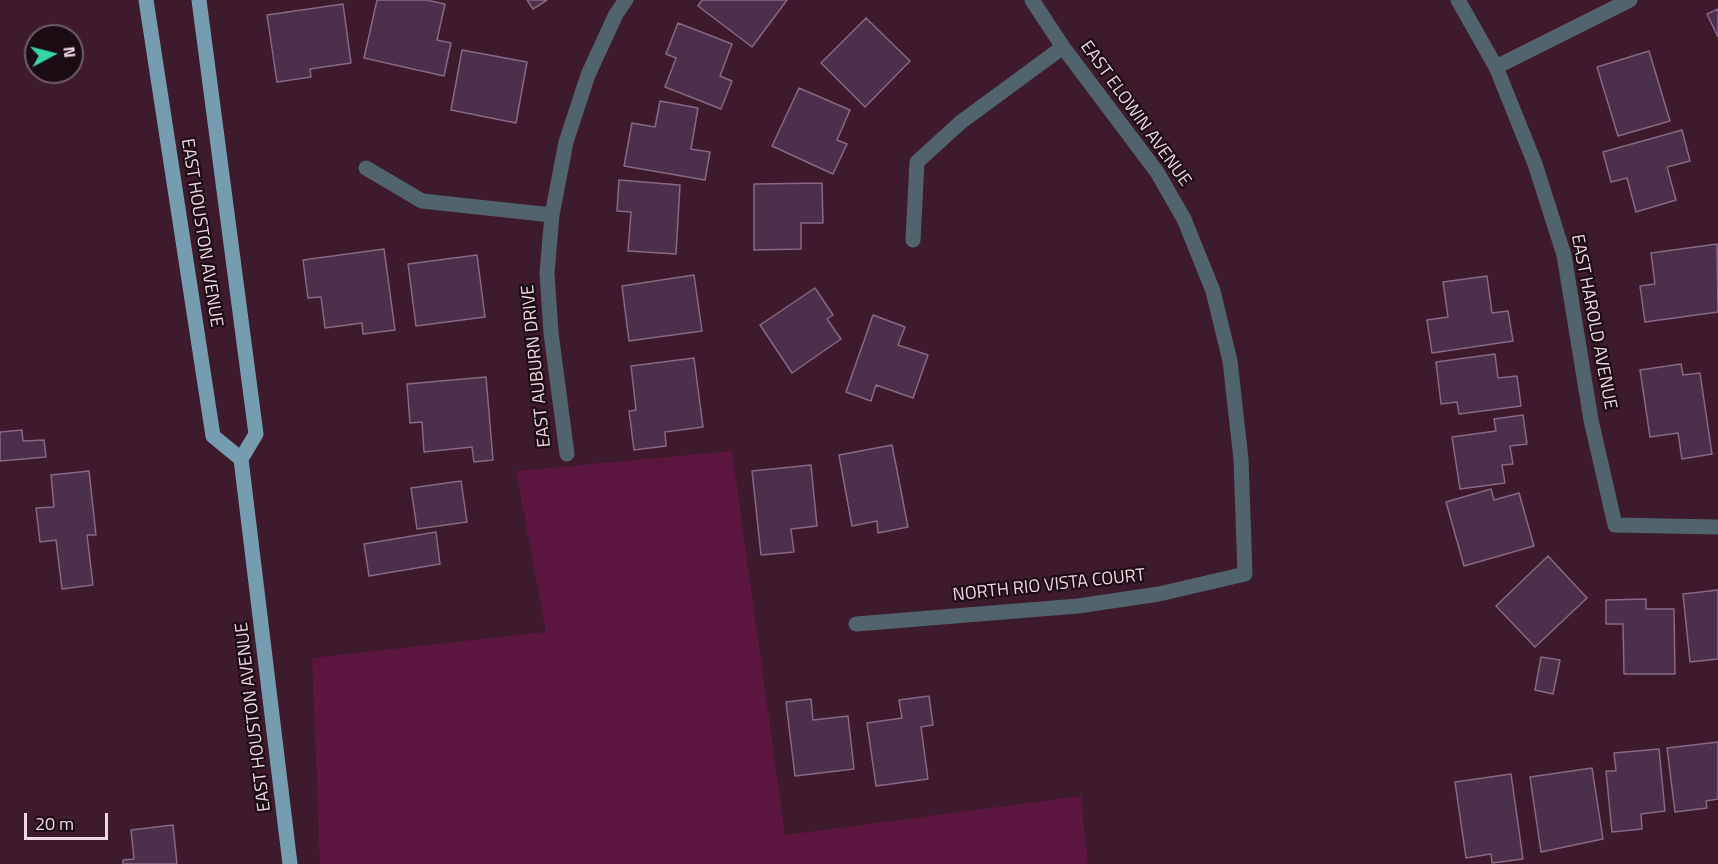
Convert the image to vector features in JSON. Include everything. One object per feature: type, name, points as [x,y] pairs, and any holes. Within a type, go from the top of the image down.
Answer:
[{"type":"main road","name":"EAST HOUSTON AVENUE","points":[[146,0],[213,436],[241,459]]},
{"type":"main road","name":"EAST HOUSTON AVENUE","points":[[200,0],[256,434],[241,459],[290,864]]},
{"type":"street","name":"EAST AUBURN DRIVE","points":[[567,454],[551,333],[547,273],[552,215],[566,142],[588,75],[616,14],[626,0]]},
{"type":"street","name":"EAST ELOWIN AVENUE","points":[[1032,0],[1063,47],[1157,172],[1184,219],[1213,291],[1230,361],[1241,459],[1245,574]]},
{"type":"street","name":"EAST HAROLD AVENUE","points":[[1458,0],[1496,67],[1535,164],[1564,255],[1592,420],[1615,525],[1718,527]]},
{"type":"street","points":[[1496,67],[1630,0]]},
{"type":"street","points":[[913,240],[917,162],[961,122],[1063,47]]},
{"type":"street","points":[[366,168],[422,201],[552,215]]},
{"type":"street","name":"NORTH RIO VISTA COURT","points":[[856,624],[1078,606],[1159,594],[1245,574]]},
{"type":"shaded area","points":[[732,451],[785,835],[1081,796],[1088,864],[320,864],[312,658],[546,632],[516,471]]},
{"type":"building","points":[[377,0],[426,0],[445,4],[437,40],[451,43],[444,76],[364,58]]},
{"type":"building","points":[[527,0],[547,0],[533,9]]},
{"type":"building","points":[[702,0],[787,0],[752,47],[698,6]]},
{"type":"building","points":[[343,4],[351,63],[310,69],[311,77],[277,82],[267,15]]},
{"type":"building","points":[[1718,9],[1718,37],[1707,14]]},
{"type":"building","points":[[866,18],[910,61],[865,107],[821,63]]},
{"type":"building","points":[[678,23],[732,44],[720,76],[732,81],[721,109],[665,87],[676,58],[666,54]]},
{"type":"building","points":[[462,50],[527,62],[516,123],[451,110]]},
{"type":"building","points":[[1649,51],[1670,121],[1618,136],[1597,67]]},
{"type":"building","points":[[799,88],[850,110],[837,140],[847,144],[833,174],[772,146]]},
{"type":"building","points":[[660,101],[698,108],[691,149],[710,152],[705,180],[624,166],[632,123],[655,127]]},
{"type":"building","points":[[1682,130],[1690,161],[1667,167],[1676,200],[1636,212],[1627,178],[1611,182],[1603,152]]},
{"type":"building","points":[[619,180],[680,185],[676,254],[628,251],[631,212],[617,211]]},
{"type":"building","points":[[822,183],[823,223],[801,223],[801,249],[754,250],[754,184]]},
{"type":"building","points":[[1717,244],[1718,312],[1645,322],[1640,286],[1655,284],[1651,253]]},
{"type":"building","points":[[384,249],[395,330],[363,334],[362,323],[325,328],[321,297],[308,298],[303,260]]},
{"type":"building","points":[[477,255],[485,317],[416,326],[408,264]]},
{"type":"building","points":[[694,275],[702,331],[629,341],[622,286]]},
{"type":"building","points":[[1487,276],[1492,313],[1508,311],[1513,341],[1432,353],[1427,320],[1448,317],[1443,282]]},
{"type":"building","points":[[815,288],[833,315],[827,319],[841,339],[792,373],[760,325]]},
{"type":"building","points":[[873,315],[905,327],[898,345],[928,355],[913,398],[876,385],[871,401],[846,392]]},
{"type":"building","points":[[1495,354],[1498,378],[1517,376],[1521,406],[1459,414],[1457,402],[1441,404],[1436,362]]},
{"type":"building","points":[[694,358],[703,427],[665,432],[666,446],[634,450],[629,411],[636,410],[631,366]]},
{"type":"building","points":[[1681,364],[1683,375],[1700,373],[1712,454],[1682,459],[1678,433],[1650,437],[1640,370]]},
{"type":"building","points":[[486,377],[493,460],[474,462],[472,447],[424,452],[422,422],[410,423],[407,384]]},
{"type":"building","points":[[1523,415],[1527,444],[1510,446],[1513,464],[1502,465],[1505,483],[1460,489],[1452,437],[1496,431],[1494,419]]},
{"type":"building","points":[[22,430],[23,441],[44,440],[46,457],[0,461],[0,432]]},
{"type":"building","points":[[892,445],[908,527],[878,533],[877,521],[852,526],[839,455]]},
{"type":"building","points":[[811,465],[817,526],[791,529],[794,552],[761,555],[752,471]]},
{"type":"building","points":[[89,471],[96,535],[87,535],[93,585],[62,589],[56,540],[40,542],[36,508],[54,507],[51,475]]},
{"type":"building","points":[[461,481],[467,522],[417,529],[411,488]]},
{"type":"building","points":[[1491,489],[1494,500],[1519,493],[1534,546],[1464,566],[1446,502]]},
{"type":"building","points":[[436,532],[440,564],[369,576],[364,544]]},
{"type":"building","points":[[1548,556],[1587,598],[1535,647],[1496,606]]},
{"type":"building","points":[[1718,590],[1718,659],[1690,662],[1683,594]]},
{"type":"building","points":[[1646,599],[1646,609],[1674,609],[1675,674],[1624,674],[1623,624],[1606,624],[1606,600]]},
{"type":"building","points":[[1541,657],[1560,660],[1553,694],[1535,690]]},
{"type":"building","points":[[929,696],[933,725],[921,727],[928,779],[876,786],[867,723],[902,718],[899,700]]},
{"type":"building","points":[[811,699],[813,720],[848,716],[854,769],[795,776],[786,702]]},
{"type":"building","points":[[1718,742],[1718,799],[1706,801],[1707,808],[1675,812],[1667,748]]},
{"type":"building","points":[[1659,749],[1665,811],[1641,814],[1642,829],[1612,832],[1606,771],[1616,771],[1614,753]]},
{"type":"building","points":[[1592,768],[1603,839],[1541,852],[1530,777]]},
{"type":"building","points":[[1511,774],[1523,859],[1492,863],[1491,854],[1466,858],[1455,782]]},
{"type":"building","points":[[173,825],[177,864],[123,864],[123,860],[134,859],[131,830]]}]
